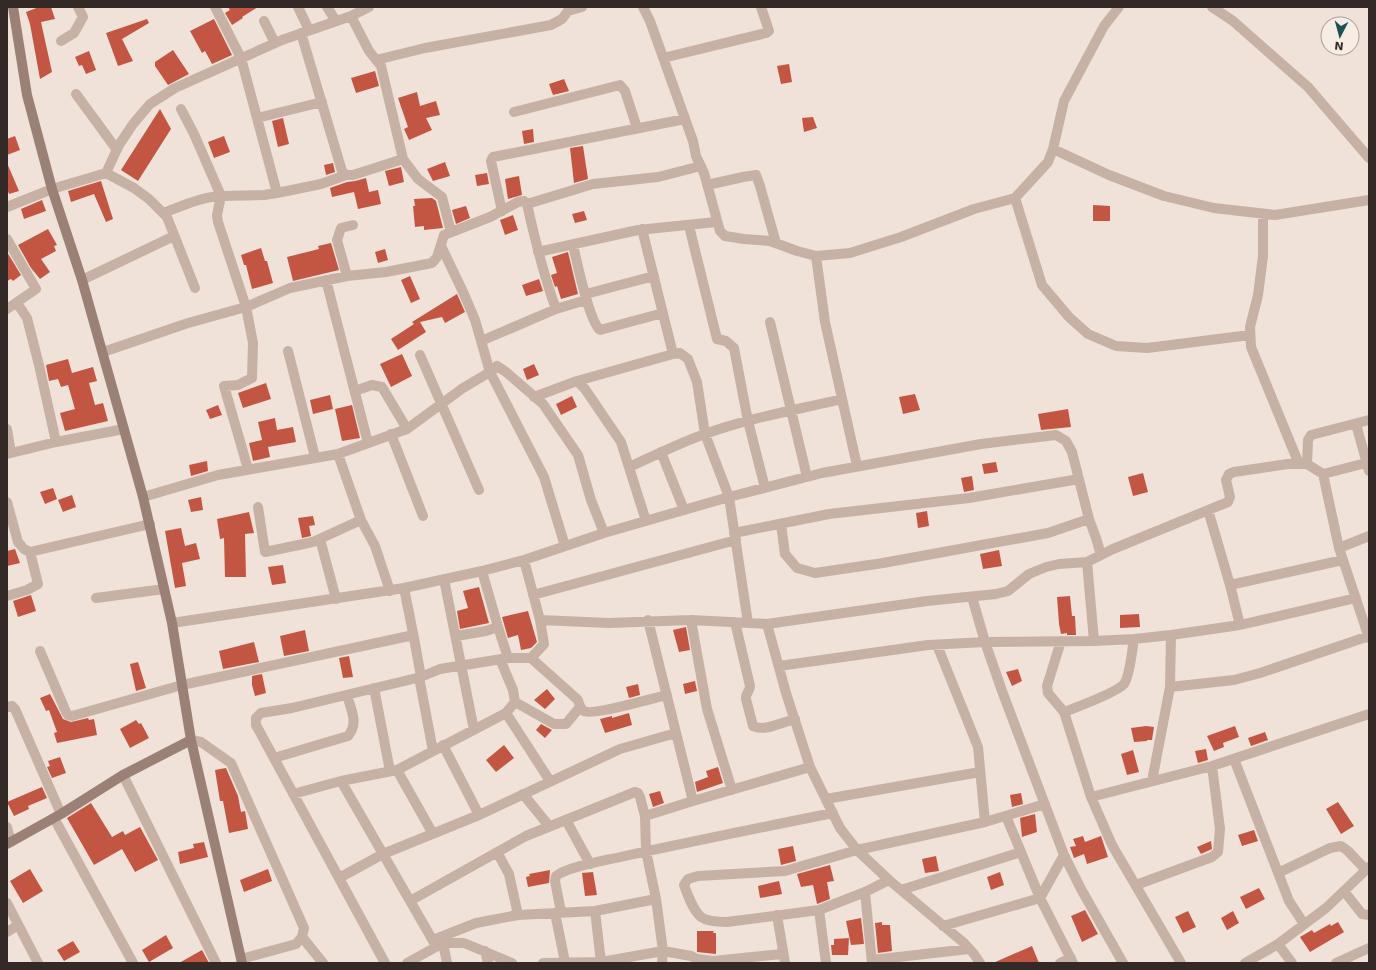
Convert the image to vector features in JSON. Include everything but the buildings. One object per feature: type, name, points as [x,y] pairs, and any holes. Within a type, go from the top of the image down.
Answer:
[{"type":"street","points":[[61,41],[74,33],[83,17],[78,7]]},
{"type":"street","points":[[215,7],[241,58],[277,193]]},
{"type":"street","points":[[298,7],[322,102],[342,170],[346,175]]},
{"type":"street","points":[[327,7],[336,21]]},
{"type":"street","points":[[106,173],[117,150],[134,124],[150,104],[175,88],[275,43],[351,16],[369,7]]},
{"type":"street","points":[[376,60],[426,48],[551,25],[562,19],[568,11],[582,7]]},
{"type":"street","points":[[643,7],[650,21],[693,141],[696,156],[701,166],[716,222],[720,231],[725,236],[770,241],[816,256],[850,253],[901,237],[974,209],[1015,198],[1048,162],[1053,149],[1064,101],[1104,26],[1118,7]]},
{"type":"street","points":[[663,58],[766,33],[769,31],[761,7]]},
{"type":"street","points":[[1212,7],[1233,21],[1308,87],[1369,158]]},
{"type":"street","points":[[7,827],[9,843],[57,816],[123,775],[191,740],[201,742],[231,763],[304,928],[302,937],[296,944],[241,961],[191,740],[172,623],[150,524],[82,280],[52,189],[27,95],[12,8]]},
{"type":"street","points":[[351,16],[369,52],[381,66],[403,159],[418,178],[442,197],[450,232]]},
{"type":"street","points":[[264,21],[275,43]]},
{"type":"street","points":[[514,112],[620,85],[625,91],[637,128]]},
{"type":"street","points":[[76,94],[117,150]]},
{"type":"street","points":[[257,118],[322,102]]},
{"type":"street","points":[[180,109],[194,134],[221,196],[217,215],[218,222],[246,307],[253,343],[252,378],[238,385],[224,386],[248,469]]},
{"type":"street","points":[[502,211],[491,161],[493,156],[685,119]]},
{"type":"street","points":[[1053,149],[1109,175],[1164,196],[1214,208],[1275,215],[1369,200]]},
{"type":"street","points":[[163,213],[197,200],[210,197],[264,195],[320,184],[403,159]]},
{"type":"street","points":[[103,352],[188,323],[246,307],[290,288],[347,276],[386,272],[432,263],[438,257],[441,240],[444,235],[490,217],[518,202],[524,201],[527,204],[593,184],[658,177],[701,166]]},
{"type":"street","points":[[7,207],[52,189],[106,173],[134,188],[149,199],[167,217],[195,288]]},
{"type":"street","points":[[707,185],[743,176],[756,175],[776,243]]},
{"type":"street","points":[[1015,198],[1042,285],[1069,317],[1088,334],[1116,346],[1147,348],[1250,335]]},
{"type":"street","points":[[527,204],[546,281],[556,308]]},
{"type":"street","points":[[1263,214],[1263,256],[1258,295],[1250,327],[1251,347],[1303,464]]},
{"type":"street","points":[[538,252],[642,229],[690,226],[716,222]]},
{"type":"street","points":[[347,276],[337,240],[341,228],[353,225]]},
{"type":"street","points":[[690,226],[717,339],[726,341],[734,348],[748,421],[765,488]]},
{"type":"street","points":[[642,229],[673,354]]},
{"type":"street","points":[[82,280],[174,236]]},
{"type":"street","points":[[7,240],[36,289],[7,309]]},
{"type":"street","points":[[573,245],[586,297],[596,327],[600,330],[663,313]]},
{"type":"street","points":[[441,246],[475,320],[490,372],[544,477],[565,546]]},
{"type":"street","points":[[816,256],[825,322],[857,466]]},
{"type":"street","points":[[481,341],[556,308],[654,276]]},
{"type":"street","points":[[326,280],[368,443]]},
{"type":"street","points":[[17,303],[27,318],[56,442]]},
{"type":"street","points":[[770,322],[807,477]]},
{"type":"street","points":[[288,351],[315,457]]},
{"type":"street","points":[[534,397],[577,381],[673,354],[680,353],[688,359],[696,382],[706,434],[729,497],[748,623]]},
{"type":"street","points":[[420,355],[479,490]]},
{"type":"street","points":[[143,497],[218,475],[338,454],[407,429],[463,388],[490,372],[497,366],[543,404],[578,455],[591,500],[604,533]]},
{"type":"street","points":[[577,381],[621,442],[646,521]]},
{"type":"street","points":[[355,391],[372,385],[382,387],[407,429]]},
{"type":"street","points":[[630,467],[661,452],[706,434],[748,421],[842,399]]},
{"type":"street","points":[[1303,464],[1308,440],[1311,435],[1369,420]]},
{"type":"street","points":[[540,620],[609,623],[648,620],[691,620],[767,624],[927,601],[996,594],[1008,591],[1030,574],[1046,567],[1059,564],[1087,562],[1113,549],[1228,502],[1230,497],[1226,480],[1229,474],[1234,472],[1288,464],[1303,464],[1323,474],[1368,467],[1356,424]]},
{"type":"street","points":[[7,429],[9,453],[124,429]]},
{"type":"street","points":[[392,434],[423,516]]},
{"type":"street","points":[[172,623],[390,591],[482,571],[524,560],[604,533],[729,497],[807,477],[857,466],[981,444],[1056,435],[1066,441],[1072,452],[1089,520],[1101,555]]},
{"type":"street","points":[[661,452],[684,510]]},
{"type":"street","points":[[338,454],[361,520],[375,546],[390,591]]},
{"type":"street","points":[[1170,687],[1234,680],[1260,673],[1369,637],[1367,622],[1356,598],[1339,548],[1323,474]]},
{"type":"street","points":[[533,595],[781,524],[828,514],[968,498],[1079,479]]},
{"type":"street","points":[[7,502],[18,542],[24,549],[30,552],[150,524]]},
{"type":"street","points":[[258,507],[265,552],[313,542],[361,520]]},
{"type":"street","points":[[1208,510],[1240,625]]},
{"type":"street","points":[[781,524],[785,554],[798,568],[815,573],[883,563],[1048,533],[1089,520]]},
{"type":"street","points":[[1339,548],[1369,536]]},
{"type":"street","points":[[320,539],[336,599]]},
{"type":"street","points":[[7,596],[27,590],[38,584],[30,552]]},
{"type":"street","points":[[524,560],[540,620],[544,644],[531,658]]},
{"type":"street","points":[[1230,585],[1343,560]]},
{"type":"street","points":[[1087,562],[1094,641]]},
{"type":"street","points":[[293,794],[394,770],[506,713],[515,702],[513,690],[504,658],[498,627],[482,571]]},
{"type":"street","points":[[444,579],[456,636],[460,666],[474,730]]},
{"type":"street","points":[[96,598],[164,588]]},
{"type":"street","points":[[404,588],[433,751]]},
{"type":"street","points":[[972,597],[985,642],[1064,855],[1081,889],[1123,963]]},
{"type":"street","points":[[779,666],[858,654],[937,645],[985,642],[1094,641],[1171,635],[1240,625],[1356,598]]},
{"type":"street","points":[[648,620],[693,801]]},
{"type":"street","points":[[691,620],[707,710],[732,790]]},
{"type":"street","points":[[736,622],[750,686],[746,699],[753,726],[763,728],[794,719]]},
{"type":"street","points":[[767,624],[794,719],[810,767],[840,828],[857,850],[889,880],[969,949],[980,963]]},
{"type":"street","points":[[456,636],[486,631],[498,627]]},
{"type":"street","points":[[1152,781],[1170,687],[1171,635]]},
{"type":"street","points":[[40,651],[66,712],[68,715],[72,716],[182,685],[410,636],[414,638]]},
{"type":"street","points":[[1064,712],[1111,692],[1124,684],[1127,677],[1134,639]]},
{"type":"street","points":[[1061,641],[1047,686],[1048,693],[1064,712],[1091,797],[1112,845],[1181,963]]},
{"type":"street","points":[[937,645],[978,747],[985,822]]},
{"type":"street","points":[[385,963],[256,725],[256,718],[261,713],[292,708],[347,695],[420,677],[440,669],[504,658],[531,658],[578,700],[580,707],[584,711],[588,712],[600,711],[667,695]]},
{"type":"street","points":[[374,688],[394,770],[433,834]]},
{"type":"street","points":[[274,758],[348,736],[353,730],[354,722],[347,695]]},
{"type":"street","points":[[515,702],[554,724],[566,724],[580,707]]},
{"type":"street","points":[[7,707],[12,706],[15,709],[57,816],[133,963]]},
{"type":"street","points":[[506,713],[550,782]]},
{"type":"street","points":[[1091,797],[1212,766],[1369,714]]},
{"type":"street","points":[[339,878],[383,854],[479,815],[620,749],[676,733]]},
{"type":"street","points":[[443,746],[479,815]]},
{"type":"street","points":[[1234,759],[1289,901],[1304,924]]},
{"type":"street","points":[[1136,885],[1212,857],[1218,852],[1220,829],[1212,766]]},
{"type":"street","points":[[645,816],[810,767]]},
{"type":"street","points":[[826,799],[980,772]]},
{"type":"street","points":[[123,775],[216,963]]},
{"type":"street","points":[[341,782],[410,901],[437,943],[447,963]]},
{"type":"street","points":[[410,901],[526,836],[635,792],[638,793],[640,797],[645,816],[646,851],[656,899],[663,951],[662,963]]},
{"type":"street","points":[[523,794],[549,826]]},
{"type":"street","points":[[889,880],[865,892],[819,910],[727,922],[717,922],[702,918],[689,900],[684,886],[688,879],[698,876],[785,871],[857,850],[985,822],[1045,804]]},
{"type":"street","points":[[565,962],[555,881],[556,876],[560,872],[646,851],[833,813]]},
{"type":"street","points":[[1006,816],[1040,898],[1072,961],[1060,963]]},
{"type":"street","points":[[566,820],[590,864]]},
{"type":"street","points":[[1245,963],[1278,944],[1326,908],[1368,868],[1341,846],[1330,848],[1278,873]]},
{"type":"street","points":[[497,852],[509,874],[518,915]]},
{"type":"street","points":[[901,890],[1021,852]]},
{"type":"street","points":[[943,926],[1040,898],[1064,855]]},
{"type":"street","points":[[1344,891],[1362,914],[1369,915]]},
{"type":"street","points":[[865,892],[872,961],[969,949]]},
{"type":"street","points":[[407,963],[437,943],[476,923],[518,915],[595,911],[656,899]]},
{"type":"street","points":[[7,903],[38,963]]},
{"type":"street","points":[[819,910],[826,963]]},
{"type":"street","points":[[595,911],[601,962]]},
{"type":"street","points":[[543,963],[601,962],[663,951],[705,962],[784,958],[777,916]]},
{"type":"street","points":[[7,932],[18,925]]},
{"type":"street","points":[[302,937],[323,963]]},
{"type":"street","points":[[437,943],[464,943],[512,963]]},
{"type":"street","points":[[1278,944],[1292,963]]},
{"type":"street","points":[[1336,963],[1369,948]]},
{"type":"street","points":[[485,951],[488,963]]}]
